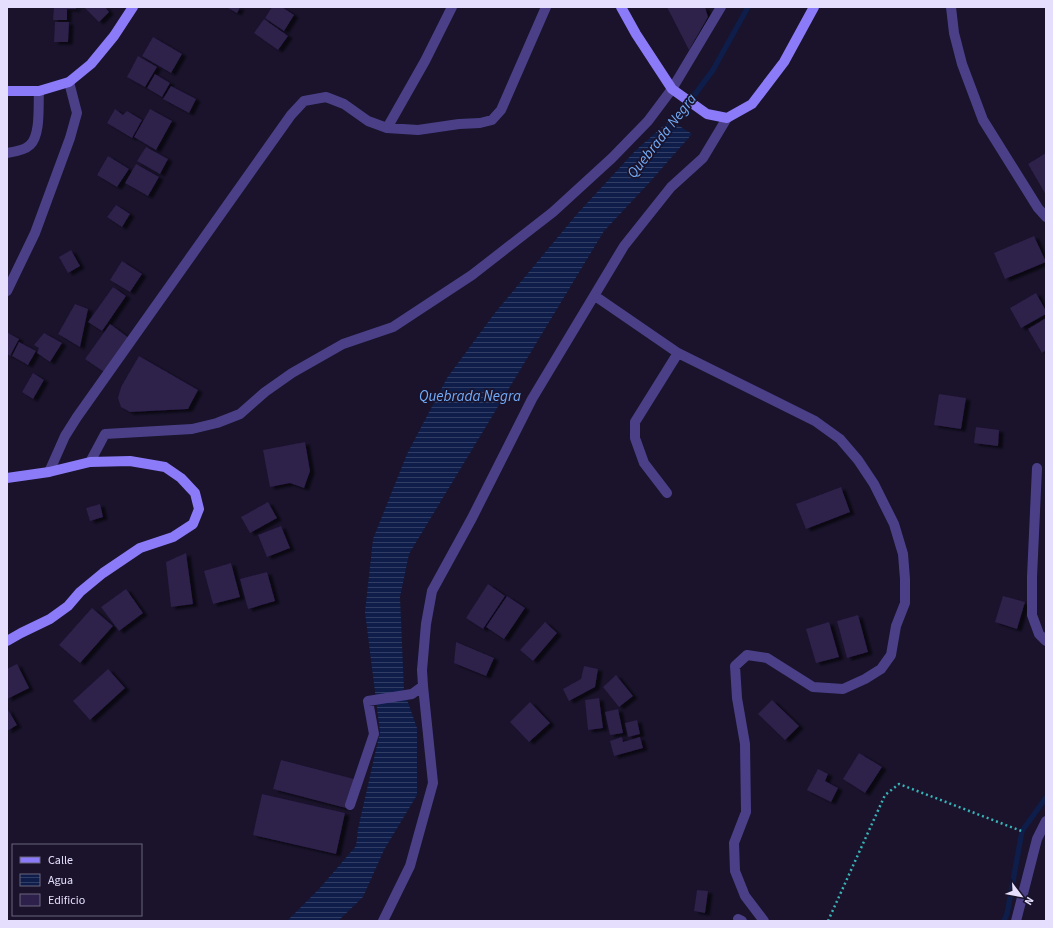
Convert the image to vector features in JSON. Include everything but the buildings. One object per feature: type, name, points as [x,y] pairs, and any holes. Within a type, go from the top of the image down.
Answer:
[{"type":"main road","points":[[7,91],[39,90],[69,82],[91,64],[114,36],[133,7]]},
{"type":"main road","points":[[621,7],[636,34],[672,89],[707,114],[727,118],[752,104],[784,62],[814,7]]},
{"type":"main road","points":[[7,478],[49,472],[90,462],[130,461],[165,467],[181,478],[195,493],[199,509],[192,524],[173,537],[140,548],[103,573],[80,592],[68,606],[50,619],[7,641]]},
{"type":"street","points":[[386,128],[425,61],[452,7]]},
{"type":"street","points":[[49,472],[77,417],[286,121],[304,101],[326,97],[344,104],[368,121],[386,128],[418,130],[459,124],[480,123],[492,120],[501,110],[546,7]]},
{"type":"street","points":[[90,462],[105,434],[192,429],[217,423],[240,414],[265,392],[292,373],[343,344],[393,327],[472,275],[552,212],[618,153],[648,121],[672,89],[721,7]]},
{"type":"street","points":[[951,7],[954,33],[962,64],[983,120],[1038,208],[1046,216]]},
{"type":"street","points":[[7,291],[35,233],[70,138],[77,113],[69,82]]},
{"type":"street","points":[[7,154],[30,146],[36,137],[39,90]]},
{"type":"street","points":[[384,921],[410,866],[433,783],[422,670],[426,624],[432,591],[472,518],[532,399],[624,246],[671,187],[703,158],[727,118]]},
{"type":"street","points":[[595,296],[678,353],[815,421],[840,439],[858,460],[874,484],[894,524],[903,554],[905,603],[896,626],[891,655],[881,669],[865,679],[843,689],[813,687],[767,658],[746,655],[735,666],[737,698],[745,744],[746,797],[746,812],[734,843],[735,871],[745,896],[764,921]]},
{"type":"street","points":[[667,493],[644,463],[635,438],[635,422],[678,353]]},
{"type":"street","points":[[1037,468],[1032,577],[1032,615],[1039,634],[1046,641]]},
{"type":"street","points":[[350,805],[374,734],[368,701],[412,694],[423,686]]},
{"type":"street","points":[[1016,921],[1037,839],[1046,821]]},
{"type":"path","points":[[828,921],[885,795],[899,784],[1022,831],[1037,839]]},
{"type":"water","name":"Quebrada Negra","points":[[670,120],[692,134],[604,231],[409,554],[400,597],[404,691],[417,728],[417,795],[384,850],[363,897],[338,921],[287,921],[319,889],[356,846],[358,829],[380,732],[365,612],[373,539],[407,454],[447,378],[494,314],[577,214],[635,151]]},
{"type":"waterway","name":"Quebrada Negra","points":[[670,128],[713,70],[748,7]]},
{"type":"waterway","points":[[1004,921],[1007,914],[1022,831],[1045,799]]}]
